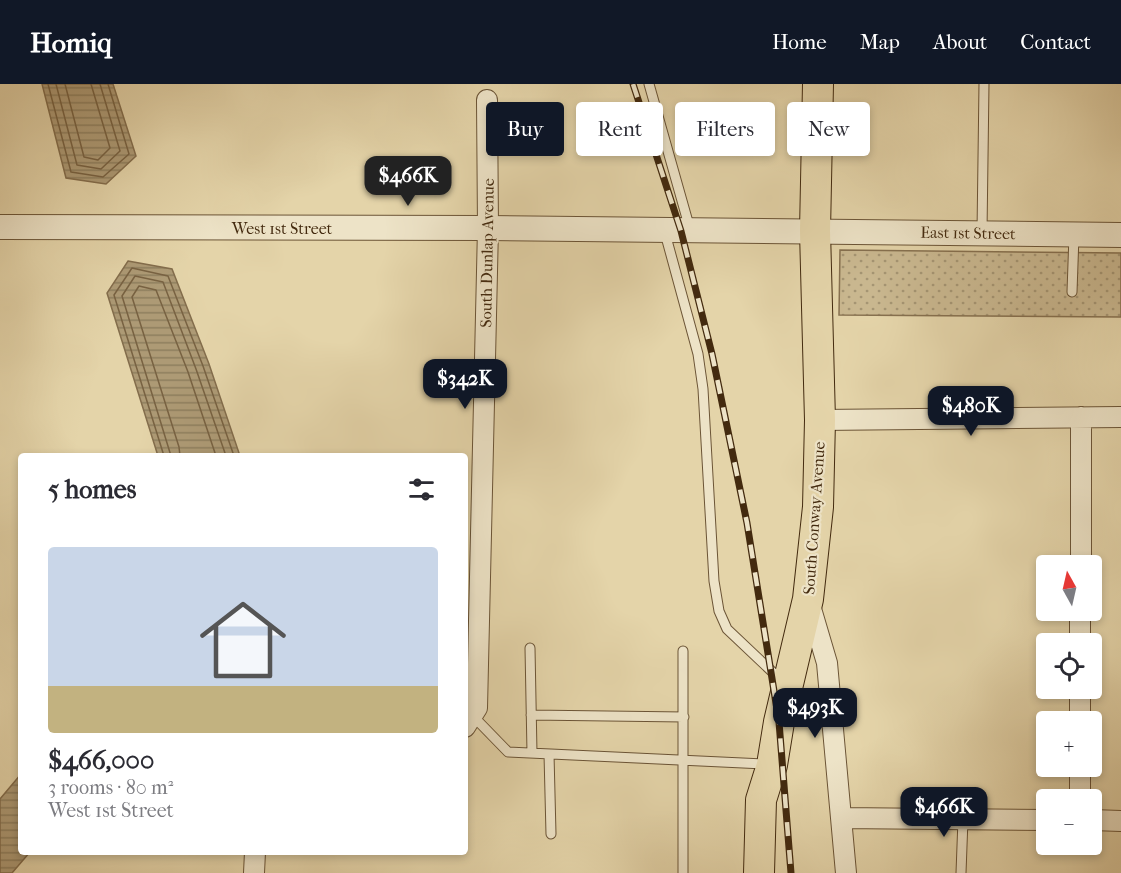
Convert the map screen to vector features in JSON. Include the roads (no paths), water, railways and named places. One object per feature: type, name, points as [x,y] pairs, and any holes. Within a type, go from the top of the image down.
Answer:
[{"type":"main road","name":"South Conway Avenue","points":[[759,873],[762,800],[772,765],[808,600],[818,507],[820,420],[815,231],[818,84]]},
{"type":"street","name":"South Dunlap Avenue","points":[[469,721],[477,708],[488,228],[487,100]]},
{"type":"street","name":"West 1st Street","points":[[0,227],[815,231]]},
{"type":"street","name":"East 1st Street","points":[[815,231],[1121,235]]},
{"type":"street","points":[[1081,417],[1081,555]]},
{"type":"street","points":[[820,420],[1121,417]]},
{"type":"street","points":[[808,600],[827,663],[846,873]]},
{"type":"street","points":[[841,818],[1036,820]]},
{"type":"street","points":[[1102,820],[1121,821]]},
{"type":"street","points":[[254,873],[255,855]]},
{"type":"lane","points":[[649,84],[691,231]]},
{"type":"lane","points":[[982,233],[984,84]]},
{"type":"lane","points":[[664,230],[698,354],[703,389],[714,580],[718,611],[726,628],[788,687]]},
{"type":"lane","points":[[1072,292],[1074,235]]},
{"type":"lane","points":[[530,648],[532,753]]},
{"type":"lane","points":[[683,651],[685,760],[683,873]]},
{"type":"lane","points":[[531,715],[684,717]]},
{"type":"lane","points":[[469,721],[508,752],[772,765]]},
{"type":"lane","points":[[549,754],[551,834]]},
{"type":"lane","points":[[961,873],[963,819]]},
{"type":"water","points":[[42,84],[113,84],[136,156],[106,184],[66,178]]},
{"type":"water","points":[[128,261],[172,269],[209,364],[239,453],[157,453],[107,293]]},
{"type":"water","points":[[18,778],[18,855],[27,855],[12,873],[0,873],[0,799]]},
{"type":"railway","points":[[633,84],[681,231],[712,354],[747,523],[779,722],[791,873]]}]
